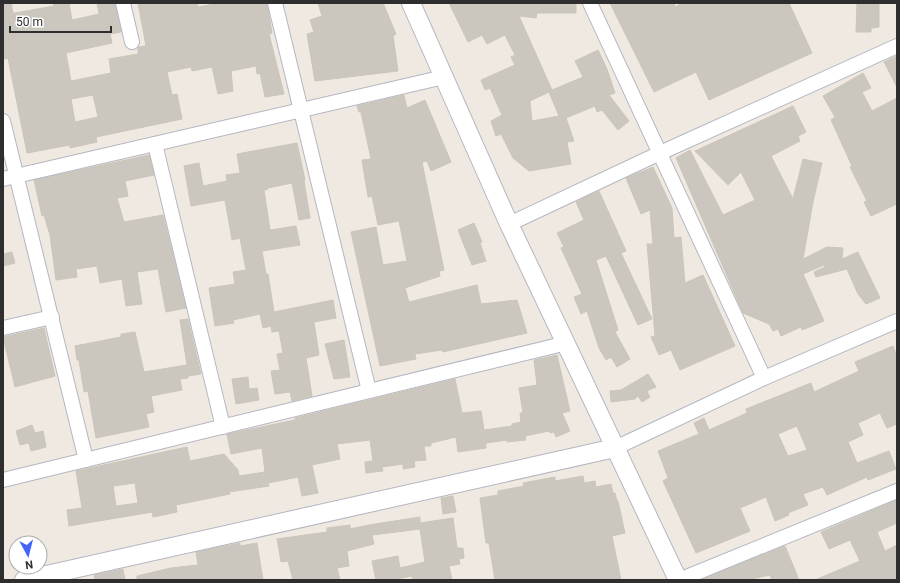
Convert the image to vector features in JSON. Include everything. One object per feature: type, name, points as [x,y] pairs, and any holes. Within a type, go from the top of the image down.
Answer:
[{"type":"street","points":[[123,3],[132,42]]},
{"type":"street","points":[[275,3],[369,391]]},
{"type":"street","points":[[411,3],[509,224],[567,343],[678,580],[897,491]]},
{"type":"street","points":[[593,4],[764,378]]},
{"type":"street","points":[[509,224],[660,153],[897,46]]},
{"type":"street","points":[[10,177],[444,77]]},
{"type":"street","points":[[3,121],[10,177],[52,317],[86,460]]},
{"type":"street","points":[[155,144],[223,427]]},
{"type":"street","points":[[3,328],[52,317]]},
{"type":"street","points":[[24,580],[616,448],[764,378],[897,321]]},
{"type":"street","points":[[3,480],[567,343]]},
{"type":"building","points":[[3,3],[11,3],[13,13],[15,13],[54,6],[53,3],[69,3],[72,20],[99,14],[97,3],[115,3],[121,32],[110,34],[112,43],[66,53],[71,81],[111,73],[109,59],[138,54],[138,47],[146,46],[138,3],[197,3],[198,7],[219,3],[267,3],[272,33],[269,34],[284,94],[265,97],[260,73],[257,74],[256,66],[231,71],[233,91],[218,94],[212,67],[192,71],[191,67],[167,72],[172,95],[177,94],[182,119],[96,137],[97,142],[70,148],[70,145],[27,153],[8,58],[3,59]],"holes":[[[93,95],[98,117],[75,122],[71,99]]]},
{"type":"building","points":[[318,3],[383,3],[396,34],[393,36],[398,71],[315,81],[307,34],[314,32],[310,20],[322,16]]},
{"type":"building","points":[[449,3],[576,3],[576,13],[537,13],[536,18],[519,16],[552,90],[583,77],[575,61],[598,50],[607,69],[615,93],[609,95],[629,121],[618,130],[602,110],[597,112],[595,106],[566,118],[574,141],[567,142],[571,164],[529,171],[513,158],[501,134],[496,136],[491,121],[502,115],[490,88],[485,90],[481,80],[515,65],[511,57],[515,55],[505,35],[487,44],[482,35],[468,42]],"holes":[[[549,92],[559,116],[532,121],[530,101]]]},
{"type":"building","points":[[610,3],[674,3],[675,7],[683,3],[789,3],[812,53],[709,100],[696,72],[654,92]]},
{"type":"building","points":[[857,3],[879,3],[879,27],[871,28],[871,32],[856,32]]},
{"type":"building","points":[[897,56],[897,87],[884,62]]},
{"type":"building","points":[[863,73],[871,88],[862,92],[872,111],[897,98],[897,204],[871,216],[864,202],[867,201],[850,167],[852,166],[831,120],[835,117],[823,96]]},
{"type":"building","points":[[404,95],[407,108],[425,100],[451,162],[431,171],[427,161],[422,162],[444,270],[439,271],[440,276],[405,288],[409,302],[477,285],[481,304],[517,300],[527,333],[443,352],[442,350],[415,354],[416,359],[380,366],[351,232],[376,227],[383,265],[407,261],[399,221],[378,225],[372,196],[368,197],[362,160],[371,159],[361,112],[359,112],[357,106]]},
{"type":"building","points":[[793,106],[806,132],[798,136],[800,141],[771,156],[793,199],[803,159],[822,163],[813,202],[803,259],[827,247],[843,248],[842,259],[858,252],[880,298],[866,304],[858,294],[847,269],[816,277],[814,272],[825,267],[824,265],[803,274],[824,321],[802,330],[801,327],[781,336],[778,329],[773,331],[769,324],[743,313],[676,158],[690,150],[723,215],[755,200],[741,172],[728,185],[695,151]]},
{"type":"building","points":[[297,143],[305,180],[310,218],[299,220],[292,183],[264,190],[270,230],[296,226],[300,245],[262,251],[266,274],[268,274],[274,312],[333,300],[336,318],[314,322],[319,355],[306,358],[312,396],[292,401],[290,392],[275,394],[271,371],[280,370],[277,354],[283,353],[279,331],[272,332],[271,326],[263,328],[260,314],[233,320],[234,323],[215,326],[209,288],[235,284],[233,272],[246,270],[240,238],[232,240],[225,200],[191,206],[184,166],[199,163],[203,186],[227,181],[226,175],[240,173],[237,154]]},
{"type":"building","points":[[149,155],[154,175],[125,181],[128,196],[117,198],[124,222],[163,215],[186,308],[166,312],[158,269],[137,272],[142,304],[126,306],[122,279],[100,283],[97,266],[76,269],[77,277],[56,280],[50,235],[44,215],[42,216],[34,180]]},
{"type":"building","points":[[653,167],[672,208],[674,238],[681,237],[685,283],[703,275],[735,346],[680,370],[671,350],[659,355],[651,337],[655,336],[647,244],[653,244],[650,210],[641,214],[626,178]]},
{"type":"building","points":[[599,191],[626,251],[621,253],[652,319],[638,325],[606,256],[596,260],[618,330],[615,332],[630,359],[617,367],[611,357],[606,360],[599,348],[587,311],[581,314],[574,297],[582,294],[561,248],[564,247],[557,233],[584,220],[576,202]]},
{"type":"building","points":[[474,223],[482,242],[480,243],[486,261],[472,265],[458,230]]},
{"type":"building","points":[[12,252],[15,263],[3,266],[3,254]]},
{"type":"building","points":[[188,319],[201,374],[180,379],[182,390],[151,396],[154,412],[146,414],[149,427],[96,438],[88,391],[84,392],[79,360],[77,360],[75,346],[121,337],[121,334],[135,332],[144,372],[187,365],[180,320]]},
{"type":"building","points":[[44,328],[55,376],[15,387],[3,337]]},
{"type":"building","points":[[344,340],[350,377],[334,379],[325,344]]},
{"type":"building","points":[[893,346],[897,357],[897,424],[887,428],[880,413],[858,423],[863,435],[848,442],[857,463],[889,451],[896,469],[868,480],[867,477],[827,495],[823,487],[803,494],[808,505],[788,513],[789,515],[775,521],[766,497],[740,508],[750,531],[696,553],[663,481],[668,478],[658,451],[699,434],[694,423],[704,418],[709,430],[747,413],[746,409],[811,383],[814,392],[859,371],[855,362]],"holes":[[[797,426],[807,450],[788,456],[778,434]]]},
{"type":"building","points":[[557,355],[570,411],[562,413],[570,431],[556,437],[554,432],[550,433],[549,431],[525,436],[526,440],[507,442],[507,440],[486,443],[486,448],[458,452],[456,437],[431,443],[431,446],[424,446],[426,460],[414,461],[415,467],[403,469],[403,464],[382,467],[383,471],[366,473],[365,462],[373,461],[370,440],[337,444],[340,459],[312,465],[318,493],[302,496],[298,477],[268,483],[269,486],[229,492],[230,494],[176,505],[177,512],[153,517],[152,512],[69,526],[67,510],[82,508],[76,471],[187,447],[190,461],[224,454],[238,470],[239,476],[265,472],[262,448],[231,454],[227,434],[295,420],[295,418],[455,379],[462,413],[481,411],[484,430],[512,426],[512,424],[521,422],[520,413],[523,413],[519,388],[537,385],[534,360]],"holes":[[[135,483],[138,503],[116,506],[113,486]]]},
{"type":"building","points":[[648,374],[656,387],[647,391],[650,397],[642,402],[638,396],[635,399],[611,402],[610,391],[621,390]]},
{"type":"building","points":[[248,377],[249,389],[257,388],[259,400],[236,404],[232,379]]},
{"type":"building","points":[[32,425],[35,433],[43,431],[46,447],[31,451],[29,443],[20,445],[16,431]]},
{"type":"building","points":[[583,476],[584,483],[595,481],[596,487],[611,484],[613,493],[615,493],[618,501],[625,533],[612,536],[621,580],[495,580],[489,543],[486,543],[480,498],[498,495],[498,491],[524,486],[523,483],[555,477],[555,481]]},
{"type":"building","points":[[453,496],[456,512],[443,514],[441,498]]},
{"type":"building","points":[[897,500],[897,523],[877,532],[885,551],[897,545],[897,580],[815,580],[860,561],[850,540],[829,549],[821,532]]},
{"type":"building","points":[[420,517],[420,523],[453,518],[457,548],[463,548],[464,558],[459,559],[460,564],[449,566],[452,580],[413,580],[412,576],[392,580],[376,580],[372,561],[398,556],[400,568],[425,562],[420,529],[372,535],[374,544],[347,551],[349,566],[337,568],[340,580],[293,580],[288,561],[281,562],[277,539],[327,532],[327,528],[350,525],[350,529]]},
{"type":"building","points":[[240,543],[240,546],[257,543],[263,580],[137,580],[137,576],[171,568],[198,565],[196,552]]},
{"type":"building","points":[[785,546],[799,580],[772,580],[770,575],[747,580],[701,580]]},
{"type":"building","points":[[123,569],[125,580],[95,580],[94,575]]}]
